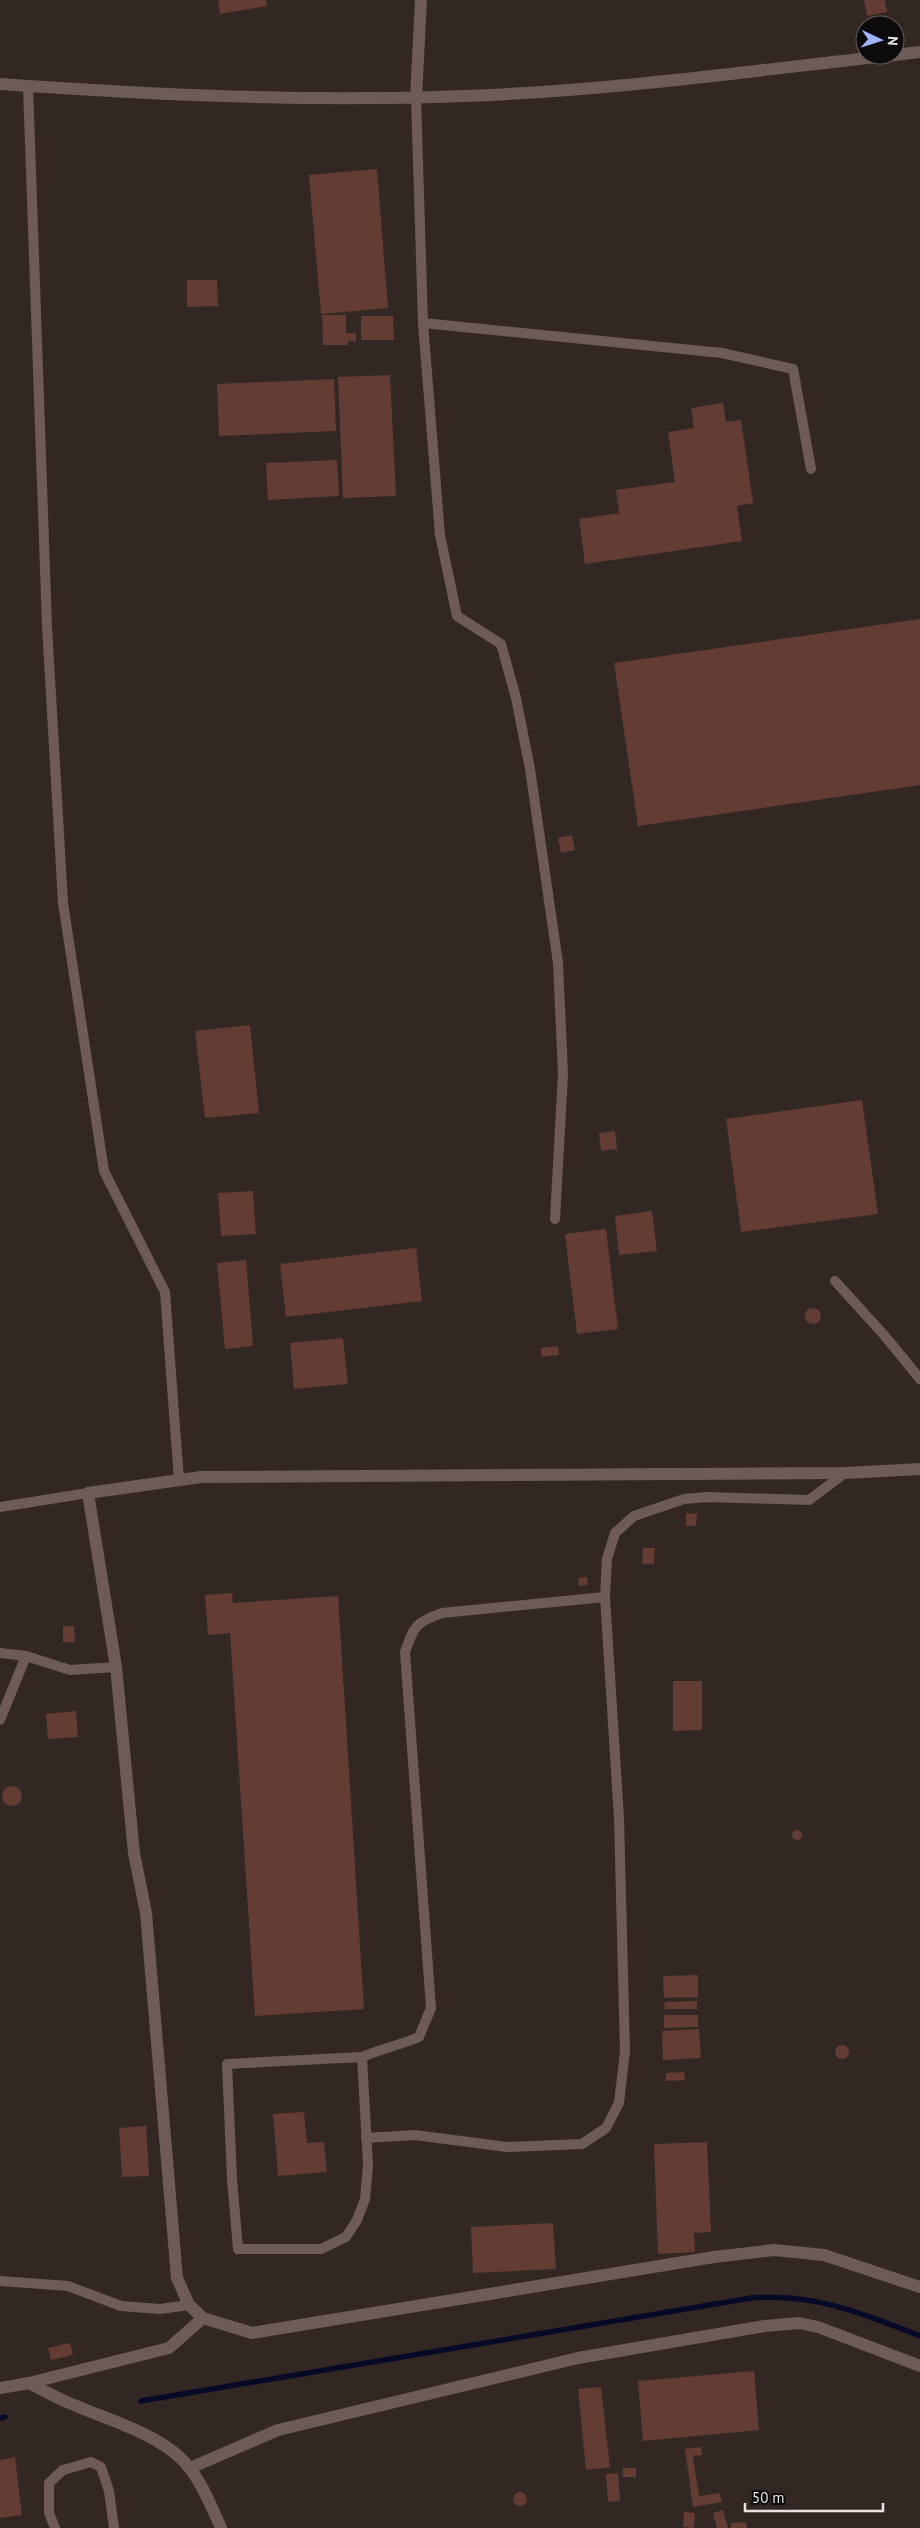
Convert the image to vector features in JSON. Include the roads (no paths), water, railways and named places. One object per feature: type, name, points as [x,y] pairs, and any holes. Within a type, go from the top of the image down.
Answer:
[{"type":"street","points":[[416,98],[422,0]]},
{"type":"street","points":[[905,54],[920,52]]},
{"type":"street","points":[[0,84],[206,97],[416,98],[587,88],[855,59]]},
{"type":"street","points":[[920,1468],[845,1473],[220,1477],[179,1480],[88,1493],[116,1666],[134,1853],[146,1913],[177,2278],[188,2305],[203,2318],[252,2333],[714,2257],[774,2250],[824,2255],[920,2287]]},
{"type":"street","points":[[0,2388],[29,2383],[169,2348],[203,2318]]},
{"type":"street","points":[[190,2468],[278,2430],[578,2358],[765,2326],[799,2323],[818,2327],[920,2366]]},
{"type":"street","points":[[29,2383],[72,2405],[147,2436],[170,2449],[190,2468],[208,2499],[220,2528]]},
{"type":"lane","points":[[28,86],[47,626],[63,903],[104,1171],[166,1292],[179,1480]]},
{"type":"lane","points":[[416,98],[423,323],[440,535],[458,616],[502,644],[516,698],[532,778],[558,972],[563,1074],[555,1219]]},
{"type":"lane","points":[[423,323],[703,351],[793,369],[811,469]]},
{"type":"lane","points":[[835,1281],[884,1335],[920,1379]]},
{"type":"lane","points":[[366,2138],[415,2135],[507,2147],[582,2144],[606,2128],[619,2103],[625,2051],[619,1818],[605,1597],[607,1559],[615,1533],[634,1516],[684,1499],[707,1497],[809,1500],[845,1473]]},
{"type":"lane","points":[[0,1507],[88,1493]]},
{"type":"lane","points":[[362,2057],[368,2165],[365,2200],[357,2220],[346,2237],[321,2249],[238,2249],[232,2179],[227,2064],[362,2057],[378,2050],[401,2045],[419,2037],[431,2008],[405,1652],[412,1633],[422,1620],[442,1613],[605,1597]]},
{"type":"lane","points":[[0,1653],[26,1656],[70,1670],[116,1666]]},
{"type":"lane","points":[[0,1720],[26,1656]]},
{"type":"lane","points":[[0,2281],[68,2286],[121,2306],[160,2310],[188,2305]]},
{"type":"lane","points":[[55,2528],[50,2513],[49,2482],[63,2470],[91,2462],[101,2467],[109,2492],[114,2528]]},
{"type":"waterway","points":[[141,2401],[751,2298],[774,2297],[796,2299],[837,2306],[920,2336]]},
{"type":"waterway","points":[[0,2418],[5,2417]]}]
